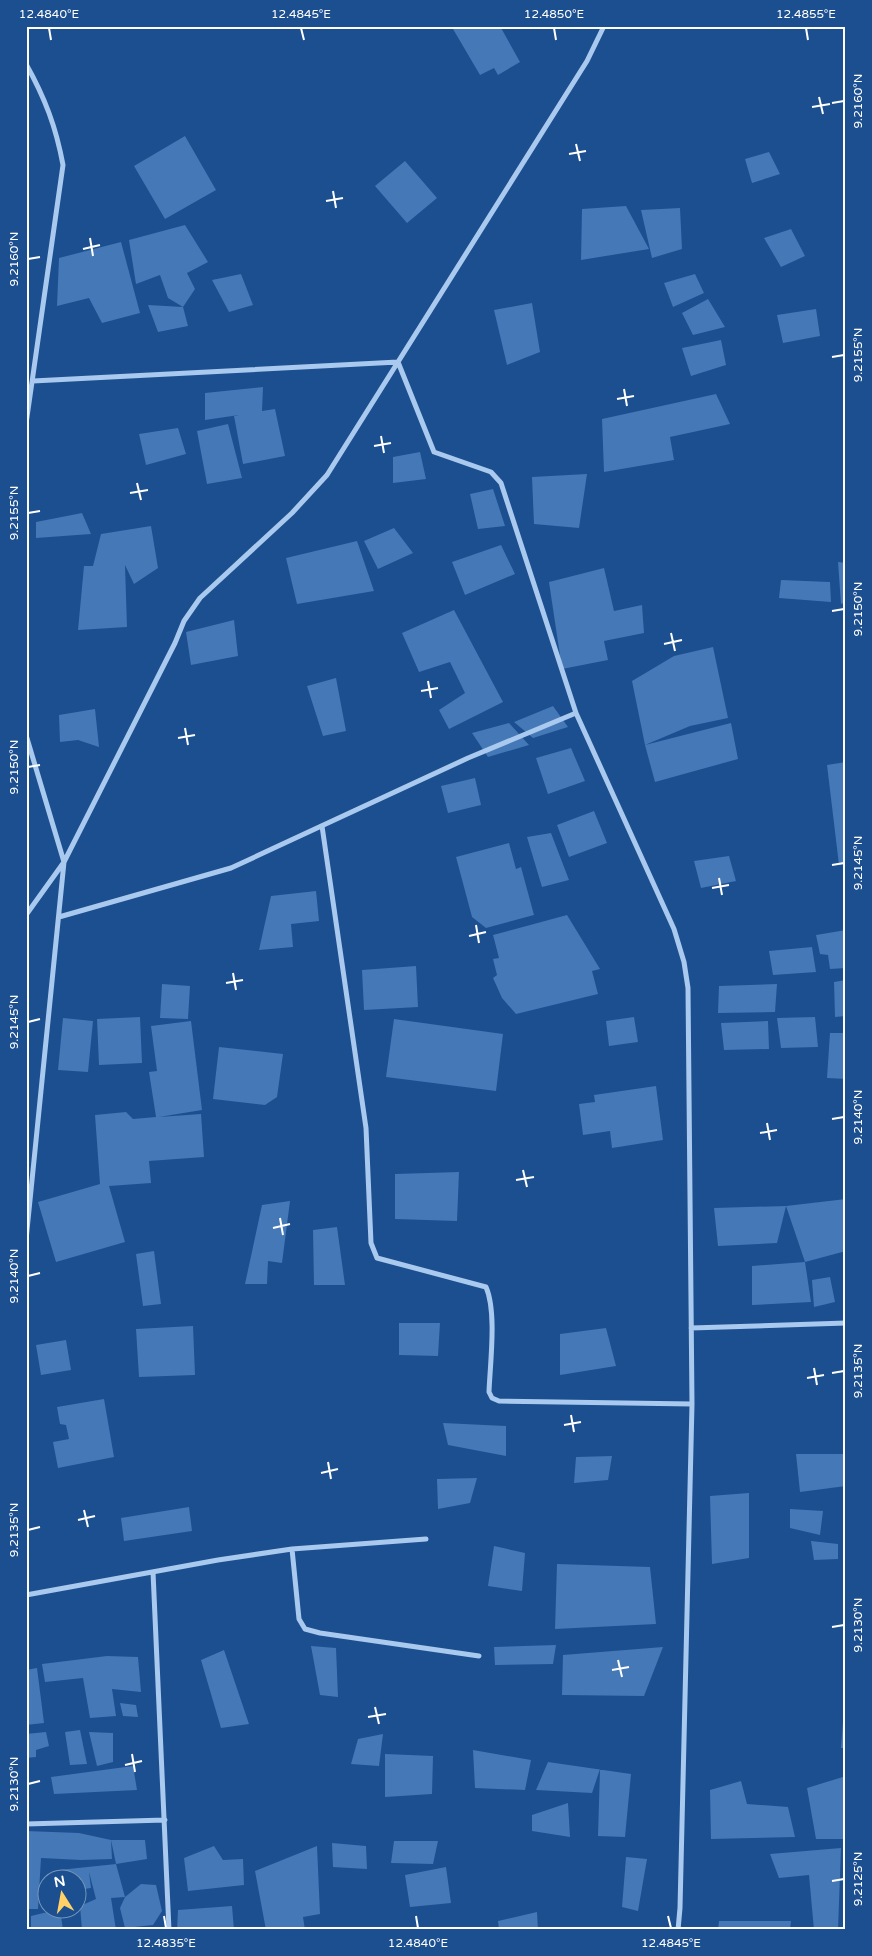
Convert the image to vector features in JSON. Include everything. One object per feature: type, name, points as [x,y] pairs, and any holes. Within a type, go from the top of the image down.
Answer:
[{"type":"street","points":[[26,915],[64,862],[175,643],[184,621],[200,598],[292,513],[327,475],[587,61],[604,26]]},
{"type":"street","points":[[26,64],[42,92],[57,133],[63,165],[26,424]]},
{"type":"street","points":[[33,381],[398,362]]},
{"type":"street","points":[[398,362],[434,452],[491,472],[501,483],[576,713],[674,929],[684,962],[688,988],[692,1404],[678,1930]]},
{"type":"street","points":[[59,917],[231,868],[468,758],[576,713]]},
{"type":"street","points":[[26,735],[64,862],[26,1240]]},
{"type":"street","points":[[322,826],[366,1128],[371,1243],[377,1258],[486,1287],[490,1297],[492,1313],[489,1392],[492,1398],[499,1401],[692,1404]]},
{"type":"street","points":[[691,1328],[846,1323]]},
{"type":"street","points":[[26,1595],[292,1549],[426,1540]]},
{"type":"street","points":[[292,1549],[298,1619],[305,1629],[320,1633],[479,1656]]},
{"type":"street","points":[[153,1572],[169,1930]]},
{"type":"street","points":[[26,1824],[165,1820]]},
{"type":"building","points":[[459,26],[500,26],[520,62],[498,75],[494,68],[480,75],[453,29]]},
{"type":"building","points":[[185,136],[216,190],[165,219],[134,166]]},
{"type":"building","points":[[769,152],[780,174],[752,183],[745,159]]},
{"type":"building","points":[[405,161],[437,198],[407,223],[375,186]]},
{"type":"building","points":[[626,206],[649,249],[581,260],[582,209]]},
{"type":"building","points":[[680,208],[682,249],[652,258],[641,210]]},
{"type":"building","points":[[185,225],[208,262],[187,273],[195,289],[183,307],[168,298],[160,275],[136,284],[129,240]]},
{"type":"building","points":[[791,229],[805,256],[781,267],[764,238]]},
{"type":"building","points":[[121,242],[140,313],[102,323],[89,298],[57,306],[59,258]]},
{"type":"building","points":[[241,274],[253,305],[229,312],[212,280]]},
{"type":"building","points":[[695,274],[704,293],[673,307],[664,283]]},
{"type":"building","points":[[708,299],[725,327],[693,335],[682,313]]},
{"type":"building","points":[[532,303],[540,352],[507,365],[494,310]]},
{"type":"building","points":[[148,305],[183,307],[188,326],[158,332]]},
{"type":"building","points":[[816,309],[820,336],[783,343],[777,315]]},
{"type":"building","points":[[721,340],[726,365],[691,376],[682,348]]},
{"type":"building","points":[[263,387],[262,411],[275,409],[285,456],[243,464],[234,416],[239,415],[205,420],[205,393]]},
{"type":"building","points":[[716,394],[730,424],[670,437],[674,460],[604,472],[602,419]]},
{"type":"building","points":[[228,424],[242,478],[207,484],[197,431]]},
{"type":"building","points":[[178,428],[186,454],[146,465],[139,434]]},
{"type":"building","points":[[420,452],[426,479],[393,483],[393,457]]},
{"type":"building","points":[[587,474],[579,528],[534,524],[532,477]]},
{"type":"building","points":[[493,489],[505,526],[478,529],[470,494]]},
{"type":"building","points":[[82,513],[91,534],[36,538],[36,522]]},
{"type":"building","points":[[151,526],[158,568],[134,584],[125,565],[127,627],[78,630],[84,566],[93,566],[101,534]]},
{"type":"building","points":[[394,528],[413,553],[378,569],[364,541]]},
{"type":"building","points":[[357,541],[374,591],[297,604],[286,558]]},
{"type":"building","points":[[501,545],[515,574],[465,595],[452,562]]},
{"type":"building","points":[[838,562],[846,563],[846,602],[841,604]]},
{"type":"building","points":[[604,568],[614,611],[642,605],[644,633],[604,641],[608,660],[562,669],[549,582]]},
{"type":"building","points":[[781,580],[830,582],[831,602],[779,598]]},
{"type":"building","points":[[454,610],[503,702],[449,729],[439,710],[465,693],[450,662],[419,672],[402,633]]},
{"type":"building","points":[[234,620],[238,656],[191,665],[186,632]]},
{"type":"building","points":[[713,647],[728,718],[690,726],[645,745],[632,681],[674,656]]},
{"type":"building","points":[[336,678],[346,731],[323,736],[307,686]]},
{"type":"building","points":[[553,706],[568,727],[533,738],[514,722]]},
{"type":"building","points":[[95,709],[99,747],[78,740],[60,742],[59,715]]},
{"type":"building","points":[[509,723],[529,745],[488,757],[472,733]]},
{"type":"building","points":[[731,723],[738,759],[655,782],[645,745]]},
{"type":"building","points":[[571,748],[585,781],[548,794],[536,758]]},
{"type":"building","points":[[846,762],[846,864],[839,865],[827,765]]},
{"type":"building","points":[[475,778],[481,805],[448,813],[441,786]]},
{"type":"building","points":[[594,811],[607,843],[569,857],[557,825]]},
{"type":"building","points":[[551,833],[569,880],[542,887],[527,837]]},
{"type":"building","points":[[509,843],[516,869],[521,867],[534,915],[486,928],[472,917],[456,857]]},
{"type":"building","points":[[729,856],[736,881],[701,888],[694,861]]},
{"type":"building","points":[[316,891],[319,921],[291,924],[293,947],[259,950],[271,896]]},
{"type":"building","points":[[567,915],[600,969],[592,971],[598,994],[516,1014],[502,998],[493,978],[497,975],[493,959],[499,958],[493,935]]},
{"type":"building","points":[[846,930],[846,968],[830,969],[828,955],[820,954],[816,935]]},
{"type":"building","points":[[812,947],[816,972],[773,975],[769,951]]},
{"type":"building","points":[[416,966],[418,1007],[364,1010],[362,970]]},
{"type":"building","points":[[846,980],[846,1016],[835,1017],[834,982]]},
{"type":"building","points":[[162,984],[190,986],[188,1019],[160,1018]]},
{"type":"building","points":[[777,984],[775,1012],[718,1013],[719,986]]},
{"type":"building","points":[[140,1017],[142,1063],[99,1065],[97,1019]]},
{"type":"building","points":[[634,1017],[638,1042],[609,1046],[606,1021]]},
{"type":"building","points":[[815,1017],[818,1047],[781,1048],[777,1018]]},
{"type":"building","points":[[63,1018],[93,1021],[88,1072],[58,1070]]},
{"type":"building","points":[[394,1019],[503,1034],[496,1091],[386,1077]]},
{"type":"building","points":[[191,1021],[202,1110],[159,1117],[201,1114],[204,1157],[149,1161],[151,1183],[109,1186],[125,1242],[56,1262],[38,1202],[100,1184],[95,1115],[126,1112],[133,1119],[156,1117],[149,1072],[157,1071],[151,1026]]},
{"type":"building","points":[[768,1021],[769,1049],[724,1050],[721,1023]]},
{"type":"building","points":[[830,1033],[846,1033],[846,1079],[827,1078]]},
{"type":"building","points":[[219,1047],[283,1054],[277,1097],[265,1105],[213,1099]]},
{"type":"building","points":[[656,1086],[663,1140],[612,1148],[610,1131],[583,1135],[579,1104],[595,1102],[594,1095]]},
{"type":"building","points":[[459,1172],[457,1221],[395,1219],[395,1174]]},
{"type":"building","points":[[846,1199],[846,1251],[805,1262],[786,1206]]},
{"type":"building","points":[[290,1201],[282,1263],[268,1261],[267,1284],[245,1284],[262,1205]]},
{"type":"building","points":[[786,1206],[777,1243],[718,1246],[714,1208]]},
{"type":"building","points":[[337,1227],[345,1285],[314,1285],[313,1230]]},
{"type":"building","points":[[154,1251],[161,1304],[143,1306],[136,1254]]},
{"type":"building","points":[[805,1262],[811,1302],[752,1305],[752,1266]]},
{"type":"building","points":[[830,1277],[835,1302],[814,1307],[812,1280]]},
{"type":"building","points":[[399,1323],[440,1323],[438,1356],[399,1355]]},
{"type":"building","points":[[193,1326],[195,1375],[139,1377],[136,1329]]},
{"type":"building","points":[[606,1328],[616,1366],[560,1375],[560,1334]]},
{"type":"building","points":[[66,1340],[71,1370],[41,1375],[36,1345]]},
{"type":"building","points":[[104,1399],[114,1457],[58,1468],[53,1442],[69,1439],[66,1425],[60,1424],[57,1407]]},
{"type":"building","points":[[443,1423],[506,1426],[506,1456],[448,1445]]},
{"type":"building","points":[[796,1454],[844,1454],[846,1486],[800,1492]]},
{"type":"building","points":[[612,1456],[608,1480],[574,1483],[576,1457]]},
{"type":"building","points":[[477,1478],[470,1503],[438,1509],[437,1479]]},
{"type":"building","points":[[749,1493],[749,1558],[712,1564],[710,1496]]},
{"type":"building","points":[[189,1507],[192,1531],[124,1541],[121,1518]]},
{"type":"building","points":[[790,1509],[823,1511],[820,1535],[790,1528]]},
{"type":"building","points":[[811,1541],[838,1544],[838,1559],[814,1560]]},
{"type":"building","points":[[494,1546],[525,1553],[522,1591],[488,1586]]},
{"type":"building","points":[[557,1564],[650,1567],[656,1624],[555,1629]]},
{"type":"building","points":[[556,1645],[553,1664],[495,1665],[494,1647]]},
{"type":"building","points":[[311,1646],[336,1648],[338,1697],[320,1695]]},
{"type":"building","points":[[663,1647],[644,1696],[562,1695],[563,1655]]},
{"type":"building","points":[[224,1650],[249,1724],[221,1728],[201,1660]]},
{"type":"building","points":[[107,1656],[138,1657],[141,1692],[112,1689],[116,1716],[90,1718],[83,1678],[45,1682],[42,1664]]},
{"type":"building","points":[[37,1668],[44,1723],[26,1725],[26,1670]]},
{"type":"building","points":[[120,1703],[136,1705],[138,1717],[123,1716]]},
{"type":"building","points":[[846,1708],[846,1748],[841,1748],[844,1709]]},
{"type":"building","points":[[80,1730],[87,1764],[70,1765],[65,1732]]},
{"type":"building","points":[[46,1732],[49,1746],[36,1750],[36,1757],[26,1758],[26,1734]]},
{"type":"building","points":[[89,1732],[113,1733],[113,1762],[97,1766]]},
{"type":"building","points":[[383,1734],[379,1766],[351,1764],[358,1739]]},
{"type":"building","points":[[473,1750],[531,1760],[525,1790],[475,1788]]},
{"type":"building","points":[[385,1754],[433,1756],[432,1794],[385,1797]]},
{"type":"building","points":[[548,1762],[600,1769],[592,1793],[536,1790]]},
{"type":"building","points":[[133,1766],[137,1790],[54,1794],[51,1777]]},
{"type":"building","points":[[600,1770],[631,1774],[625,1837],[598,1836]]},
{"type":"building","points":[[846,1776],[846,1839],[816,1839],[807,1788]]},
{"type":"building","points":[[741,1781],[747,1804],[788,1807],[795,1837],[711,1839],[710,1790]]},
{"type":"building","points":[[568,1803],[570,1837],[532,1831],[532,1815]]},
{"type":"building","points":[[26,1831],[79,1833],[111,1840],[112,1859],[41,1858],[40,1868],[38,1868],[38,1909],[26,1909]]},
{"type":"building","points":[[111,1840],[145,1840],[147,1859],[116,1864]]},
{"type":"building","points":[[394,1841],[438,1841],[433,1864],[391,1863]]},
{"type":"building","points":[[332,1843],[366,1846],[367,1869],[333,1867]]},
{"type":"building","points":[[214,1846],[223,1860],[243,1859],[244,1885],[188,1891],[184,1858]]},
{"type":"building","points":[[317,1846],[320,1914],[303,1917],[305,1930],[266,1930],[255,1871]]},
{"type":"building","points":[[841,1848],[838,1930],[814,1930],[809,1875],[779,1878],[770,1854]]},
{"type":"building","points":[[626,1857],[647,1859],[638,1911],[622,1907]]},
{"type":"building","points":[[116,1864],[125,1897],[111,1898],[116,1930],[82,1930],[81,1918],[88,1918],[88,1902],[96,1899],[89,1872],[91,1888],[88,1888],[88,1868],[78,1868]]},
{"type":"building","points":[[446,1867],[451,1903],[410,1907],[405,1875]]},
{"type":"building","points":[[141,1884],[156,1885],[162,1911],[153,1925],[125,1928],[120,1908],[125,1897]]},
{"type":"building","points":[[232,1906],[234,1930],[177,1930],[178,1910]]},
{"type":"building","points":[[537,1912],[538,1930],[499,1930],[498,1921]]},
{"type":"building","points":[[38,1914],[38,1918],[61,1918],[63,1930],[31,1930],[31,1916]]},
{"type":"building","points":[[719,1921],[791,1921],[790,1930],[718,1930]]}]
